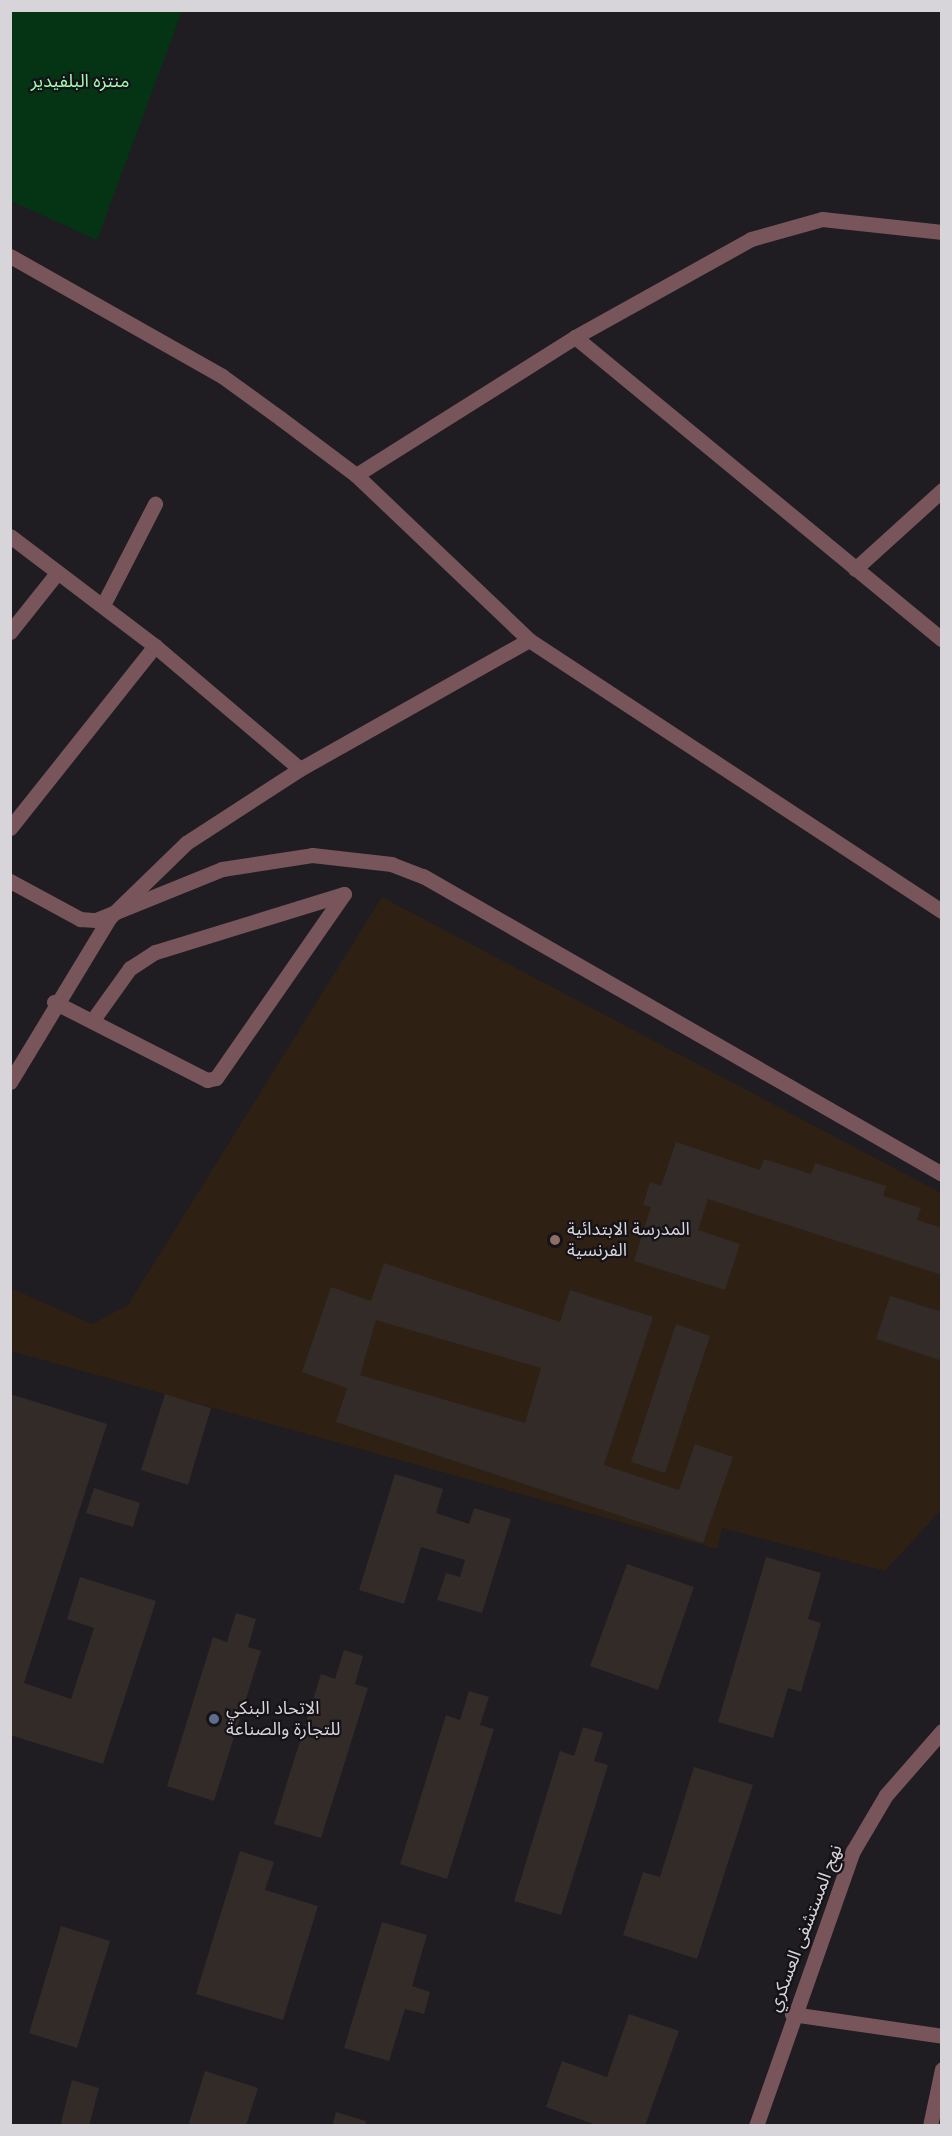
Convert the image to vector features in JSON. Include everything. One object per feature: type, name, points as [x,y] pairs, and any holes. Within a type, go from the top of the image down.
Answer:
[{"type":"street","points":[[356,475],[575,337],[751,239],[822,219],[942,232]]},
{"type":"street","points":[[10,256],[222,376],[356,475],[530,640],[942,911]]},
{"type":"street","points":[[575,337],[942,639]]},
{"type":"street","points":[[855,569],[942,490]]},
{"type":"street","points":[[103,605],[155,504]]},
{"type":"street","points":[[10,536],[155,646],[300,769]]},
{"type":"street","points":[[10,632],[57,573]]},
{"type":"street","points":[[10,1082],[54,1002],[110,917],[186,843],[300,769],[530,640]]},
{"type":"street","points":[[10,828],[155,646]]},
{"type":"street","points":[[10,880],[80,919],[110,917],[222,870],[312,855],[391,864],[423,876],[942,1174]]},
{"type":"street","points":[[54,1002],[207,1080],[216,1078],[344,894],[155,952],[130,968],[92,1021]]},
{"type":"street","name":"نهج المستشفى العسكري","points":[[756,2126],[792,2014],[853,1851],[886,1795],[942,1731]]},
{"type":"street","points":[[792,2014],[942,2036]]},
{"type":"street","points":[[930,2126],[942,2069]]},
{"type":"shaded area","name":"المدرسة الابتدائية الفرنسية","points":[[382,897],[941,1193],[941,1510],[885,1571],[722,1528],[717,1549],[11,1351],[10,1288],[92,1324],[128,1305]]},
{"type":"green space","name":"منتزه البلفيدير","points":[[11,10],[182,11],[97,240],[11,201]]},
{"type":"building","points":[[676,1142],[760,1170],[764,1159],[811,1174],[815,1163],[886,1186],[883,1196],[921,1208],[917,1220],[942,1228],[942,1275],[708,1199],[698,1230],[740,1244],[725,1290],[634,1261],[651,1207],[643,1205],[650,1182],[661,1186]]},
{"type":"building","points":[[384,1263],[560,1322],[570,1290],[653,1317],[604,1465],[679,1490],[695,1444],[733,1457],[703,1543],[336,1422],[347,1388],[302,1372],[331,1287],[371,1301]],"holes":[[[376,1320],[541,1368],[525,1423],[360,1375]]]},
{"type":"building","points":[[890,1296],[939,1311],[942,1304],[942,1361],[876,1339]]},
{"type":"building","points":[[676,1324],[710,1336],[665,1473],[631,1462]]},
{"type":"building","points":[[10,1394],[107,1424],[24,1683],[71,1699],[94,1628],[67,1619],[80,1577],[156,1601],[103,1764],[10,1735]]},
{"type":"building","points":[[165,1394],[211,1408],[188,1485],[141,1470]]},
{"type":"building","points":[[395,1474],[443,1489],[436,1513],[469,1524],[474,1508],[511,1519],[482,1613],[437,1600],[446,1573],[460,1577],[465,1560],[421,1547],[404,1604],[359,1590]]},
{"type":"building","points":[[94,1488],[140,1503],[133,1527],[86,1513]]},
{"type":"building","points":[[766,1557],[821,1573],[808,1619],[821,1623],[801,1692],[788,1688],[773,1738],[718,1722]]},
{"type":"building","points":[[627,1564],[694,1587],[658,1690],[590,1666]]},
{"type":"building","name":"الاتحاد البنكي للتجارة والصناعة","points":[[236,1613],[256,1619],[248,1647],[261,1651],[214,1801],[167,1786],[213,1637],[227,1642]]},
{"type":"building","points":[[344,1650],[363,1656],[355,1684],[368,1688],[321,1838],[274,1824],[321,1674],[335,1679]]},
{"type":"building","points":[[469,1691],[489,1697],[480,1725],[494,1729],[447,1879],[400,1864],[446,1715],[460,1720]]},
{"type":"building","points":[[583,1727],[603,1733],[594,1761],[608,1765],[561,1915],[514,1901],[560,1751],[574,1756]]},
{"type":"building","points":[[694,1767],[753,1785],[697,1959],[623,1935],[643,1872],[660,1877]]},
{"type":"building","points":[[240,1851],[274,1862],[265,1890],[318,1906],[283,2020],[196,1994]]},
{"type":"building","points":[[382,1922],[427,1935],[412,1986],[430,1992],[424,2014],[405,2009],[389,2061],[344,2048]]},
{"type":"building","points":[[61,1926],[110,1941],[77,2048],[29,2033]]},
{"type":"building","points":[[629,2014],[679,2031],[645,2126],[599,2126],[546,2107],[562,2061],[607,2077]]},
{"type":"building","points":[[205,2071],[258,2088],[246,2126],[188,2126]]},
{"type":"building","points":[[72,2080],[99,2088],[89,2126],[60,2126]]},
{"type":"building","points":[[336,2112],[366,2121],[365,2126],[332,2126]]},
{"type":"place","name":"المدرسة الابتدائية الفرنسية","points":[[555,1240]]},
{"type":"place","name":"الاتحاد البنكي للتجارة والصناعة","points":[[214,1719]]}]
